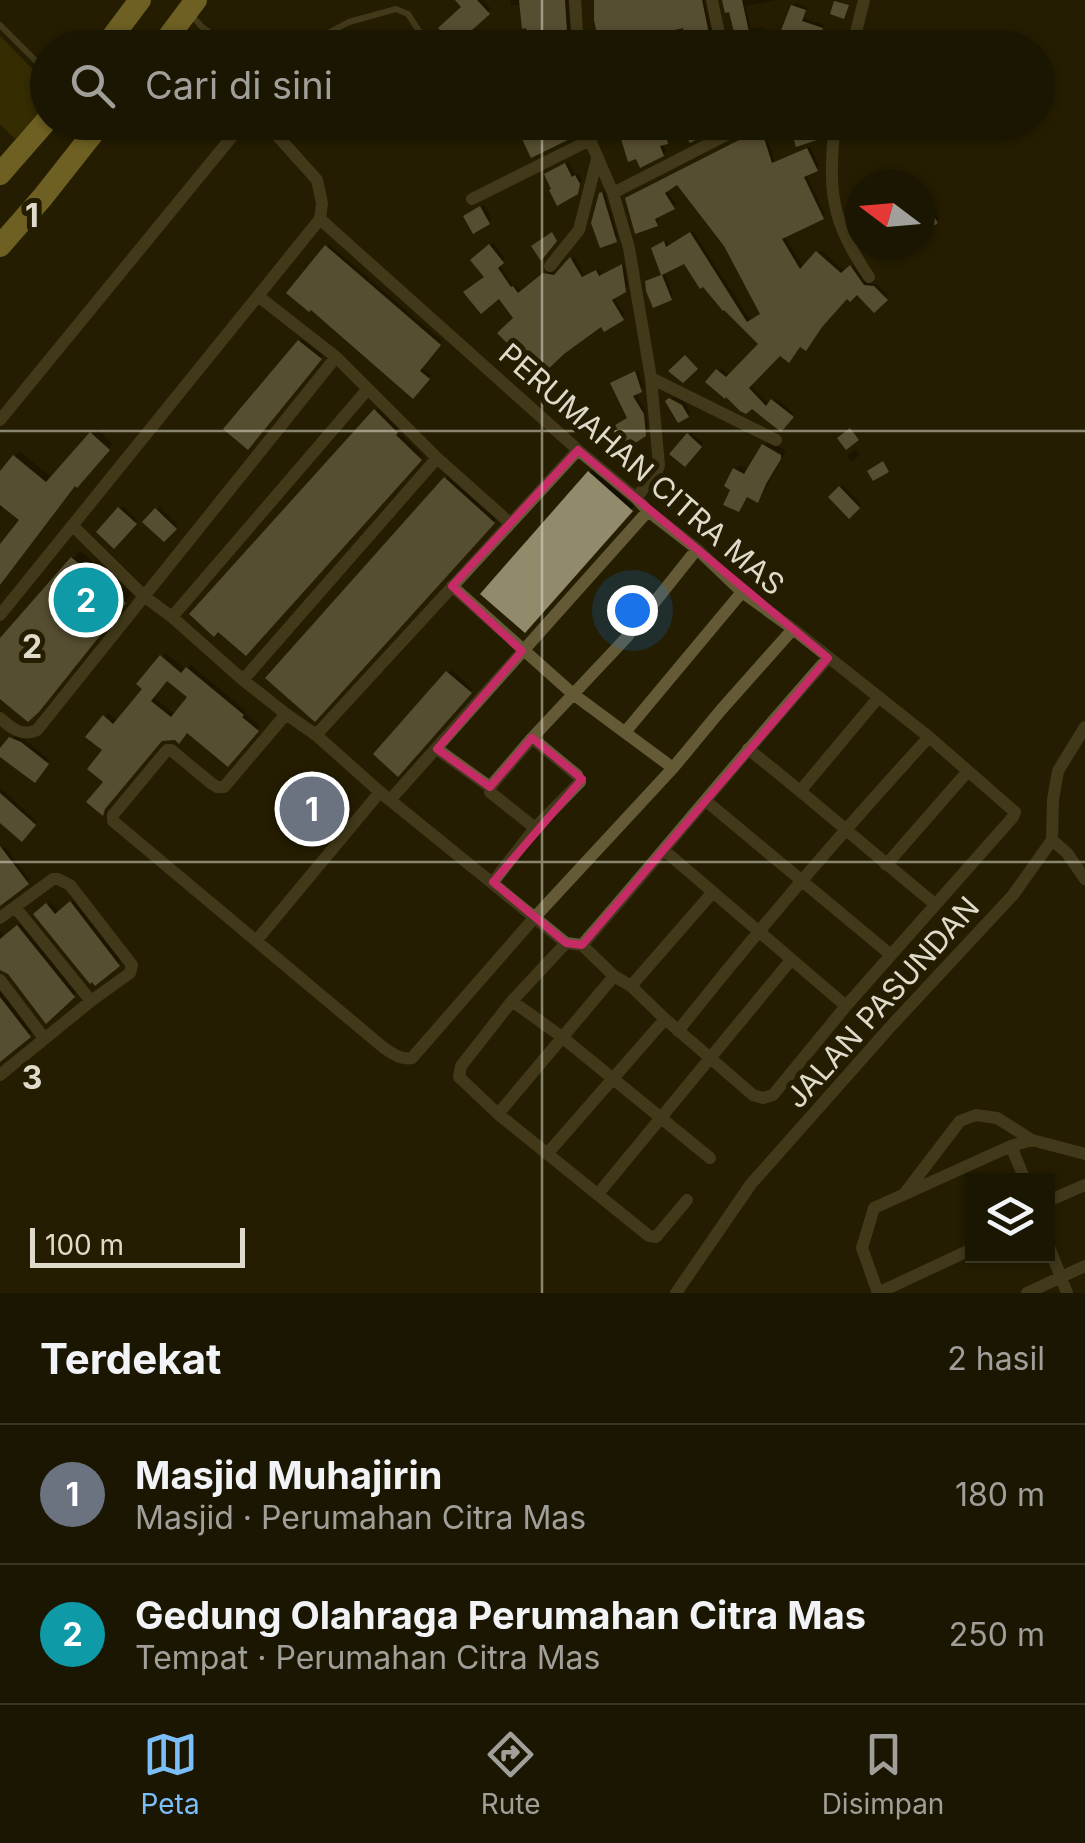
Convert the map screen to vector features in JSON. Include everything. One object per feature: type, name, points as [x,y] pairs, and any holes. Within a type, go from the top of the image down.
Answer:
[{"type":"highway","points":[[118,30],[140,0]]},
{"type":"highway","points":[[174,30],[192,6]]},
{"type":"highway","points":[[1,169],[30,138]]},
{"type":"highway","points":[[0,246],[88,140]]},
{"type":"street","points":[[574,0],[576,30]]},
{"type":"street","points":[[712,0],[718,30]]},
{"type":"street","points":[[856,30],[864,0]]},
{"type":"street","points":[[0,420],[229,140]]},
{"type":"street","points":[[0,615],[320,219],[322,203],[317,180],[281,140]]},
{"type":"street","points":[[472,198],[590,140],[613,194],[629,248],[651,378],[659,465],[636,498]]},
{"type":"street","points":[[613,194],[714,140]]},
{"type":"street","points":[[834,140],[831,178],[837,217],[869,277]]},
{"type":"street","points":[[550,266],[579,230],[597,158]]},
{"type":"street","name":"PERUMAHAN CITRA MAS","points":[[320,219],[742,592],[929,737],[1014,812],[935,904]]},
{"type":"street","points":[[258,296],[336,357],[437,458],[510,523]]},
{"type":"street","points":[[0,718],[23,733],[37,730],[336,357]]},
{"type":"street","points":[[651,378],[776,440]]},
{"type":"street","points":[[172,616],[366,390]]},
{"type":"street","points":[[316,736],[578,450]]},
{"type":"street","points":[[244,680],[437,458]]},
{"type":"street","points":[[256,941],[385,796],[437,749],[648,511]]},
{"type":"street","points":[[73,526],[145,597],[244,680],[566,943],[582,945],[753,1095],[763,1098],[773,1095],[935,904],[748,749]]},
{"type":"street","points":[[490,787],[626,638],[697,549]]},
{"type":"street","points":[[452,586],[573,694],[673,768]]},
{"type":"street","points":[[626,731],[742,592]]},
{"type":"street","points":[[286,714],[224,787],[211,784],[169,749],[113,821],[384,1048],[408,1059],[673,768],[793,629]]},
{"type":"street","points":[[582,945],[828,658]]},
{"type":"street","points":[[801,790],[878,698]]},
{"type":"street","points":[[1085,728],[1058,771],[1052,800],[1052,840],[1085,879]]},
{"type":"street","points":[[678,1030],[844,829],[929,737]]},
{"type":"street","points":[[493,882],[535,828],[580,782],[577,775],[532,738]]},
{"type":"street","points":[[437,749],[490,787],[490,792],[535,828]]},
{"type":"street","points":[[886,865],[968,770]]},
{"type":"street","points":[[706,801],[891,955]]},
{"type":"street","name":"JALAN PASUNDAN","points":[[676,1293],[752,1184],[891,1026],[1014,895],[1052,840]]},
{"type":"street","points":[[665,851],[846,1006]]},
{"type":"street","points":[[0,918],[53,880],[64,881],[132,965],[130,973],[0,1074]]},
{"type":"street","points":[[631,986],[713,892]]},
{"type":"street","points":[[16,907],[91,1001]]},
{"type":"street","points":[[566,943],[512,1001],[458,1073],[498,1114],[641,1230],[656,1237],[687,1200]]},
{"type":"street","points":[[598,1194],[792,960]]},
{"type":"street","points":[[498,1114],[614,976]]},
{"type":"street","points":[[0,980],[44,1038]]},
{"type":"street","points":[[512,1001],[662,1116],[710,1158]]},
{"type":"street","points":[[547,1154],[665,1019]]},
{"type":"street","points":[[904,1195],[960,1122],[976,1114],[998,1118],[1032,1140],[1085,1154]]},
{"type":"street","points":[[965,1253],[878,1293],[862,1248],[874,1208],[1010,1146],[1032,1140]]},
{"type":"street","points":[[1010,1146],[1021,1173]]},
{"type":"street","points":[[1055,1198],[1085,1186]]},
{"type":"street","points":[[1055,1262],[1067,1293]]},
{"type":"street","points":[[1027,1293],[1085,1266]]},
{"type":"lane","points":[[192,6],[207,30]]},
{"type":"lane","points":[[335,30],[396,9],[408,14],[418,30]]},
{"type":"lane","points":[[0,28],[30,56]]},
{"type":"highlighted area","points":[[578,450],[828,658],[582,945],[566,943],[493,882],[582,779],[532,738],[490,787],[437,749],[522,651],[452,586]]},
{"type":"shaded area","points":[[0,36],[30,67],[30,124],[15,139],[0,124]]},
{"type":"building","points":[[455,0],[477,0],[490,14],[472,30],[440,30],[438,28],[461,7]]},
{"type":"building","points":[[519,0],[565,0],[567,30],[522,29]]},
{"type":"building","points":[[594,0],[702,0],[708,30],[596,30]]},
{"type":"building","points":[[722,0],[742,0],[749,30],[734,30],[729,12],[725,13]]},
{"type":"building","points":[[834,1],[849,5],[844,19],[830,14]]},
{"type":"building","points":[[791,5],[806,10],[802,21],[823,28],[822,30],[781,30]]},
{"type":"building","points":[[522,140],[568,140],[531,158]]},
{"type":"building","points":[[621,140],[667,140],[668,144],[660,146],[664,156],[640,168],[636,159],[628,162]]},
{"type":"building","points":[[739,140],[765,140],[772,163],[807,148],[818,171],[804,177],[824,219],[782,239],[800,269],[816,251],[841,273],[850,265],[864,285],[874,286],[888,300],[874,313],[857,295],[850,302],[847,299],[806,351],[800,347],[789,363],[780,356],[749,388],[766,406],[771,399],[794,417],[781,432],[752,409],[746,414],[740,411],[705,382],[716,369],[726,377],[758,344],[703,287],[700,289],[684,264],[662,275],[672,300],[653,308],[646,291],[645,281],[661,275],[651,248],[664,241],[666,247],[690,232],[747,322],[760,314],[724,246],[677,185],[665,193],[675,209],[655,219],[658,226],[635,234],[625,198]]},
{"type":"building","points":[[794,140],[817,140],[796,147]]},
{"type":"building","points":[[565,163],[580,184],[578,194],[557,206],[544,174]]},
{"type":"building","points":[[602,192],[617,242],[600,248],[591,223]]},
{"type":"building","points":[[480,206],[490,224],[473,234],[463,216]]},
{"type":"building","points":[[552,232],[557,241],[541,261],[531,246]]},
{"type":"building","points":[[489,244],[504,263],[498,268],[518,293],[543,273],[554,275],[570,257],[582,277],[596,270],[599,276],[622,264],[626,292],[612,300],[624,320],[604,332],[601,327],[542,375],[497,333],[513,318],[499,299],[481,314],[463,292],[484,277],[470,260]]},
{"type":"building","points":[[325,245],[441,345],[420,371],[430,379],[413,399],[286,293]]},
{"type":"building","points":[[298,340],[322,359],[248,450],[223,429]]},
{"type":"building","points":[[685,355],[698,369],[683,383],[668,371]]},
{"type":"building","points":[[635,371],[642,392],[633,396],[644,414],[646,436],[629,447],[615,425],[627,418],[610,383]]},
{"type":"building","points":[[669,398],[682,405],[689,417],[678,423],[665,401]]},
{"type":"building","points":[[374,409],[422,460],[246,656],[218,632],[214,637],[189,614]]},
{"type":"building","points":[[850,428],[859,440],[846,450],[837,438]]},
{"type":"building","points":[[90,432],[110,450],[75,486],[0,585],[0,544],[19,520],[0,505],[0,471],[13,455],[46,482]]},
{"type":"building","points":[[687,433],[702,447],[685,467],[669,454]]},
{"type":"building","points":[[762,444],[781,455],[781,459],[758,503],[747,497],[739,512],[723,505],[730,490],[724,486],[733,468],[744,474]]},
{"type":"building","points":[[883,461],[889,472],[873,481],[867,471]]},
{"type":"building","points":[[588,471],[633,511],[525,633],[480,594]]},
{"type":"building","points":[[444,477],[495,523],[315,722],[265,678]]},
{"type":"building","points":[[839,486],[860,508],[849,519],[828,497]]},
{"type":"building","points":[[118,507],[137,524],[114,549],[96,532]]},
{"type":"building","points":[[155,508],[177,529],[164,542],[142,522]]},
{"type":"building","points":[[71,557],[126,603],[28,722],[0,699],[0,638]]},
{"type":"building","points":[[160,655],[181,673],[186,667],[259,731],[228,767],[187,733],[179,744],[175,740],[162,741],[103,816],[86,802],[103,782],[87,769],[102,750],[85,737],[103,715],[113,724],[142,689],[136,684]],"holes":[[[167,681],[187,697],[171,717],[151,701]]]},
{"type":"building","points":[[446,671],[472,693],[398,777],[373,754]]},
{"type":"building","points":[[9,737],[49,764],[35,783],[0,757],[0,748]]},
{"type":"building","points":[[0,793],[36,825],[22,842],[0,823]]},
{"type":"building","points":[[0,846],[29,884],[0,906]]},
{"type":"building","points":[[70,901],[120,966],[95,986],[33,914],[46,903],[55,914]]},
{"type":"building","points":[[17,925],[75,997],[46,1024],[8,974],[0,970],[0,939]]},
{"type":"building","points":[[0,997],[31,1037],[0,1062]]},
{"type":"place","name":"Gedung Olahraga Perumahan Citra Mas","points":[[86,600]]},
{"type":"place","name":"Masjid Muhajirin","points":[[312,809]]}]
